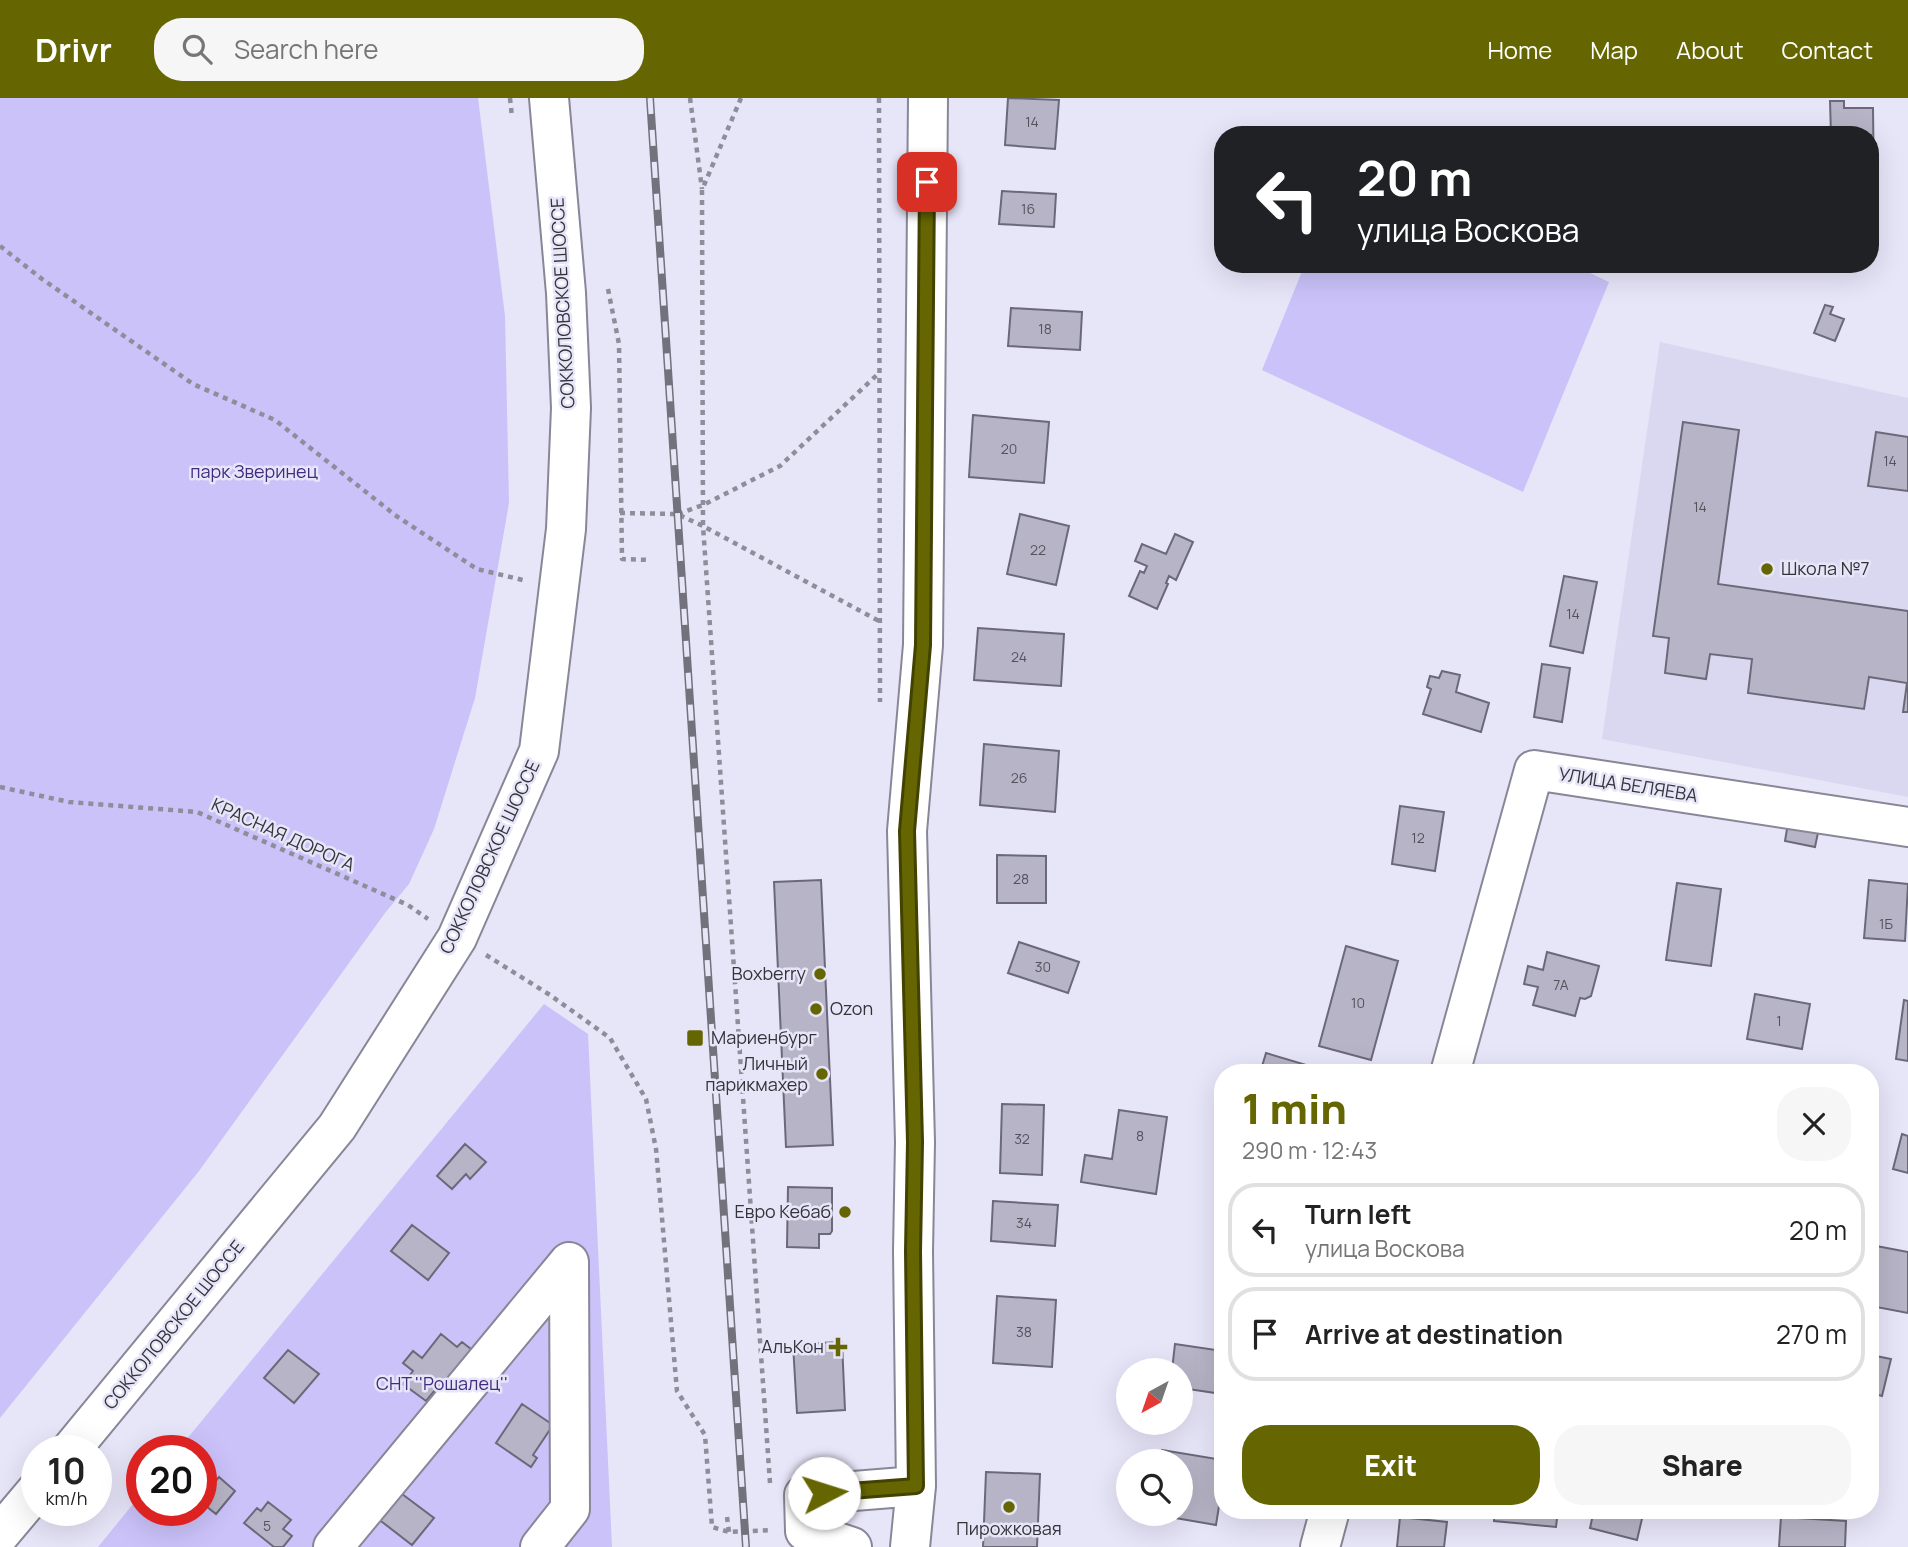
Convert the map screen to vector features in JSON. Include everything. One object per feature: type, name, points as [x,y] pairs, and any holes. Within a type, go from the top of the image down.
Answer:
[{"type":"street","name":"СОККОЛОВСКОЕ ШОССЕ","points":[[83,1435],[337,1127],[457,938],[539,751],[566,529],[570,408],[566,293],[549,98]]},
{"type":"street","points":[[911,1547],[916,1486],[913,1251],[915,1142],[907,831],[923,645],[928,98]]},
{"type":"street","name":"УЛИЦА БЕЛЯЕВА","points":[[1452,1064],[1534,770],[1908,827]]},
{"type":"street","points":[[333,1547],[569,1262],[570,1509],[540,1547]]},
{"type":"street","points":[[852,1547],[805,1531],[804,1495],[916,1486]]},
{"type":"street","points":[[863,1490],[867,1547]]},
{"type":"street","points":[[0,1534],[21,1509]]},
{"type":"street","points":[[1320,1547],[1328,1519]]},
{"type":"path","points":[[690,98],[702,190],[703,526],[770,1488]]},
{"type":"path","points":[[702,190],[741,98]]},
{"type":"path","points":[[879,98],[880,705]]},
{"type":"path","points":[[0,246],[193,384],[275,420],[395,514],[477,569],[558,589]]},
{"type":"path","points":[[608,289],[619,344],[622,559],[650,560]]},
{"type":"path","points":[[620,513],[677,514],[703,505],[780,466],[879,373]]},
{"type":"path","points":[[677,514],[880,621]]},
{"type":"path","name":"КРАСНАЯ ДОРОГА","points":[[0,787],[69,802],[197,812],[408,905],[550,995],[610,1038],[646,1099],[656,1149],[677,1391],[705,1435],[712,1527],[729,1532]]},
{"type":"path","points":[[772,1516],[773,1530]]},
{"type":"path","points":[[727,1517],[729,1532],[773,1530],[782,1536]]},
{"type":"shaded area","name":"Школа №7","points":[[1660,342],[1908,398],[1908,797],[1602,739]]},
{"type":"green space","name":"парк Зверинец","points":[[0,98],[478,98],[505,316],[509,503],[475,698],[434,829],[409,884],[385,913],[199,1171],[0,1418]]},
{"type":"green space","points":[[1301,273],[1590,273],[1609,282],[1523,492],[1262,370]]},
{"type":"green space","name":"СНТ ''Рошалец''","points":[[544,1004],[588,1034],[612,1547],[98,1547],[126,1513],[126,1526],[217,1526],[217,1435],[190,1435]]},
{"type":"building","points":[[1008,98],[1059,100],[1055,149],[1005,145]]},
{"type":"building","points":[[1830,101],[1844,101],[1844,108],[1873,108],[1873,126],[1831,126]]},
{"type":"building","points":[[1002,191],[1056,194],[1054,227],[999,224]]},
{"type":"building","points":[[1825,305],[1833,307],[1830,314],[1844,319],[1835,341],[1814,333]]},
{"type":"building","points":[[1011,308],[1082,312],[1080,350],[1008,346]]},
{"type":"building","points":[[973,415],[1049,422],[1044,483],[969,477]]},
{"type":"building","points":[[1683,422],[1739,430],[1718,584],[1908,611],[1908,712],[1903,712],[1907,683],[1869,677],[1864,709],[1748,693],[1752,659],[1710,654],[1706,679],[1665,673],[1669,638],[1653,636]]},
{"type":"building","points":[[1876,432],[1908,437],[1908,491],[1868,486]]},
{"type":"building","points":[[1020,514],[1069,526],[1056,585],[1007,574]]},
{"type":"building","points":[[1175,534],[1193,542],[1176,580],[1169,576],[1157,609],[1129,596],[1140,571],[1144,573],[1147,566],[1135,561],[1142,544],[1166,554]]},
{"type":"building","points":[[1564,576],[1597,582],[1583,653],[1550,646]]},
{"type":"building","points":[[978,628],[1064,634],[1061,686],[974,680]]},
{"type":"building","points":[[1542,664],[1570,668],[1562,722],[1534,717]]},
{"type":"building","points":[[1442,671],[1460,675],[1456,692],[1489,703],[1481,732],[1423,714],[1431,689],[1427,687],[1430,676],[1439,678]]},
{"type":"building","points":[[984,744],[1059,751],[1055,812],[980,805]]},
{"type":"building","points":[[1400,806],[1444,812],[1435,871],[1392,864]]},
{"type":"building","points":[[1789,817],[1820,823],[1815,847],[1785,841]]},
{"type":"building","points":[[997,855],[1046,856],[1046,903],[997,903]]},
{"type":"building","points":[[821,880],[833,1145],[786,1147],[774,882]]},
{"type":"building","points":[[1869,880],[1908,884],[1905,941],[1864,938]]},
{"type":"building","points":[[1677,883],[1721,889],[1711,966],[1666,960]]},
{"type":"building","points":[[1019,942],[1079,962],[1068,993],[1008,973]]},
{"type":"building","points":[[1346,946],[1398,961],[1371,1060],[1319,1046]]},
{"type":"building","points":[[1547,952],[1599,966],[1591,996],[1580,998],[1575,1016],[1533,1005],[1538,987],[1524,984],[1528,966],[1543,970]]},
{"type":"building","points":[[1755,994],[1810,1004],[1802,1049],[1747,1039]]},
{"type":"building","points":[[1904,1000],[1908,1001],[1908,1061],[1896,1059]]},
{"type":"building","points":[[1266,1053],[1303,1064],[1263,1064]]},
{"type":"building","points":[[1002,1104],[1044,1105],[1042,1175],[1000,1173]]},
{"type":"building","points":[[1119,1110],[1167,1117],[1156,1194],[1081,1182],[1085,1155],[1112,1159]]},
{"type":"building","points":[[1902,1134],[1908,1136],[1908,1173],[1893,1169]]},
{"type":"building","points":[[465,1144],[486,1162],[470,1179],[466,1174],[452,1189],[437,1176]]},
{"type":"building","points":[[788,1187],[832,1188],[832,1231],[830,1234],[819,1234],[819,1248],[787,1247]]},
{"type":"building","points":[[993,1201],[1058,1205],[1055,1246],[991,1241]]},
{"type":"building","points":[[412,1225],[449,1253],[428,1280],[391,1251]]},
{"type":"building","points":[[1879,1247],[1908,1252],[1908,1313],[1879,1308]]},
{"type":"building","points":[[997,1296],[1056,1300],[1052,1367],[993,1363]]},
{"type":"building","points":[[441,1334],[457,1347],[462,1342],[476,1353],[442,1395],[435,1390],[426,1401],[403,1384],[413,1371],[403,1363],[413,1351],[422,1358]]},
{"type":"building","points":[[842,1342],[845,1410],[797,1413],[793,1344]]},
{"type":"building","points":[[1175,1344],[1214,1350],[1214,1393],[1194,1390],[1194,1358],[1173,1358]]},
{"type":"building","points":[[288,1350],[319,1374],[294,1403],[264,1378]]},
{"type":"building","points":[[1879,1357],[1891,1359],[1882,1396],[1879,1395]]},
{"type":"building","points":[[522,1404],[553,1425],[533,1455],[537,1458],[531,1467],[496,1443]]},
{"type":"building","points":[[1193,1455],[1214,1459],[1216,1525],[1193,1521]]},
{"type":"building","points":[[986,1472],[1040,1474],[1037,1547],[983,1547]]},
{"type":"building","points":[[219,1477],[235,1491],[217,1513]]},
{"type":"building","points":[[398,1491],[434,1518],[412,1545],[377,1518]]},
{"type":"building","points":[[268,1502],[291,1520],[283,1529],[292,1536],[283,1547],[274,1547],[244,1523],[257,1508],[261,1511]]},
{"type":"building","points":[[1400,1519],[1447,1522],[1444,1547],[1397,1547]]},
{"type":"building","points":[[1494,1519],[1557,1519],[1556,1527]]},
{"type":"building","points":[[1592,1519],[1642,1519],[1637,1540],[1590,1528]]},
{"type":"building","points":[[1781,1519],[1846,1521],[1845,1547],[1779,1547]]},
{"type":"railway","points":[[650,98],[746,1547]]},
{"type":"place","name":"Школа №7","points":[[1767,569]]},
{"type":"place","name":"Boxberry","points":[[820,974]]},
{"type":"place","name":"Ozon","points":[[816,1009]]},
{"type":"place","name":"Мариенбург","points":[[695,1038]]},
{"type":"place","name":"Личный парикмахер","points":[[822,1074]]},
{"type":"place","name":"Евро Кебаб","points":[[845,1212]]},
{"type":"place","name":"АльКон","points":[[838,1347]]},
{"type":"place","name":"Пирожковая","points":[[1009,1507]]},
{"type":"route","points":[[824,1493],[916,1486],[913,1251],[915,1142],[907,831],[923,645],[927,182]]}]
